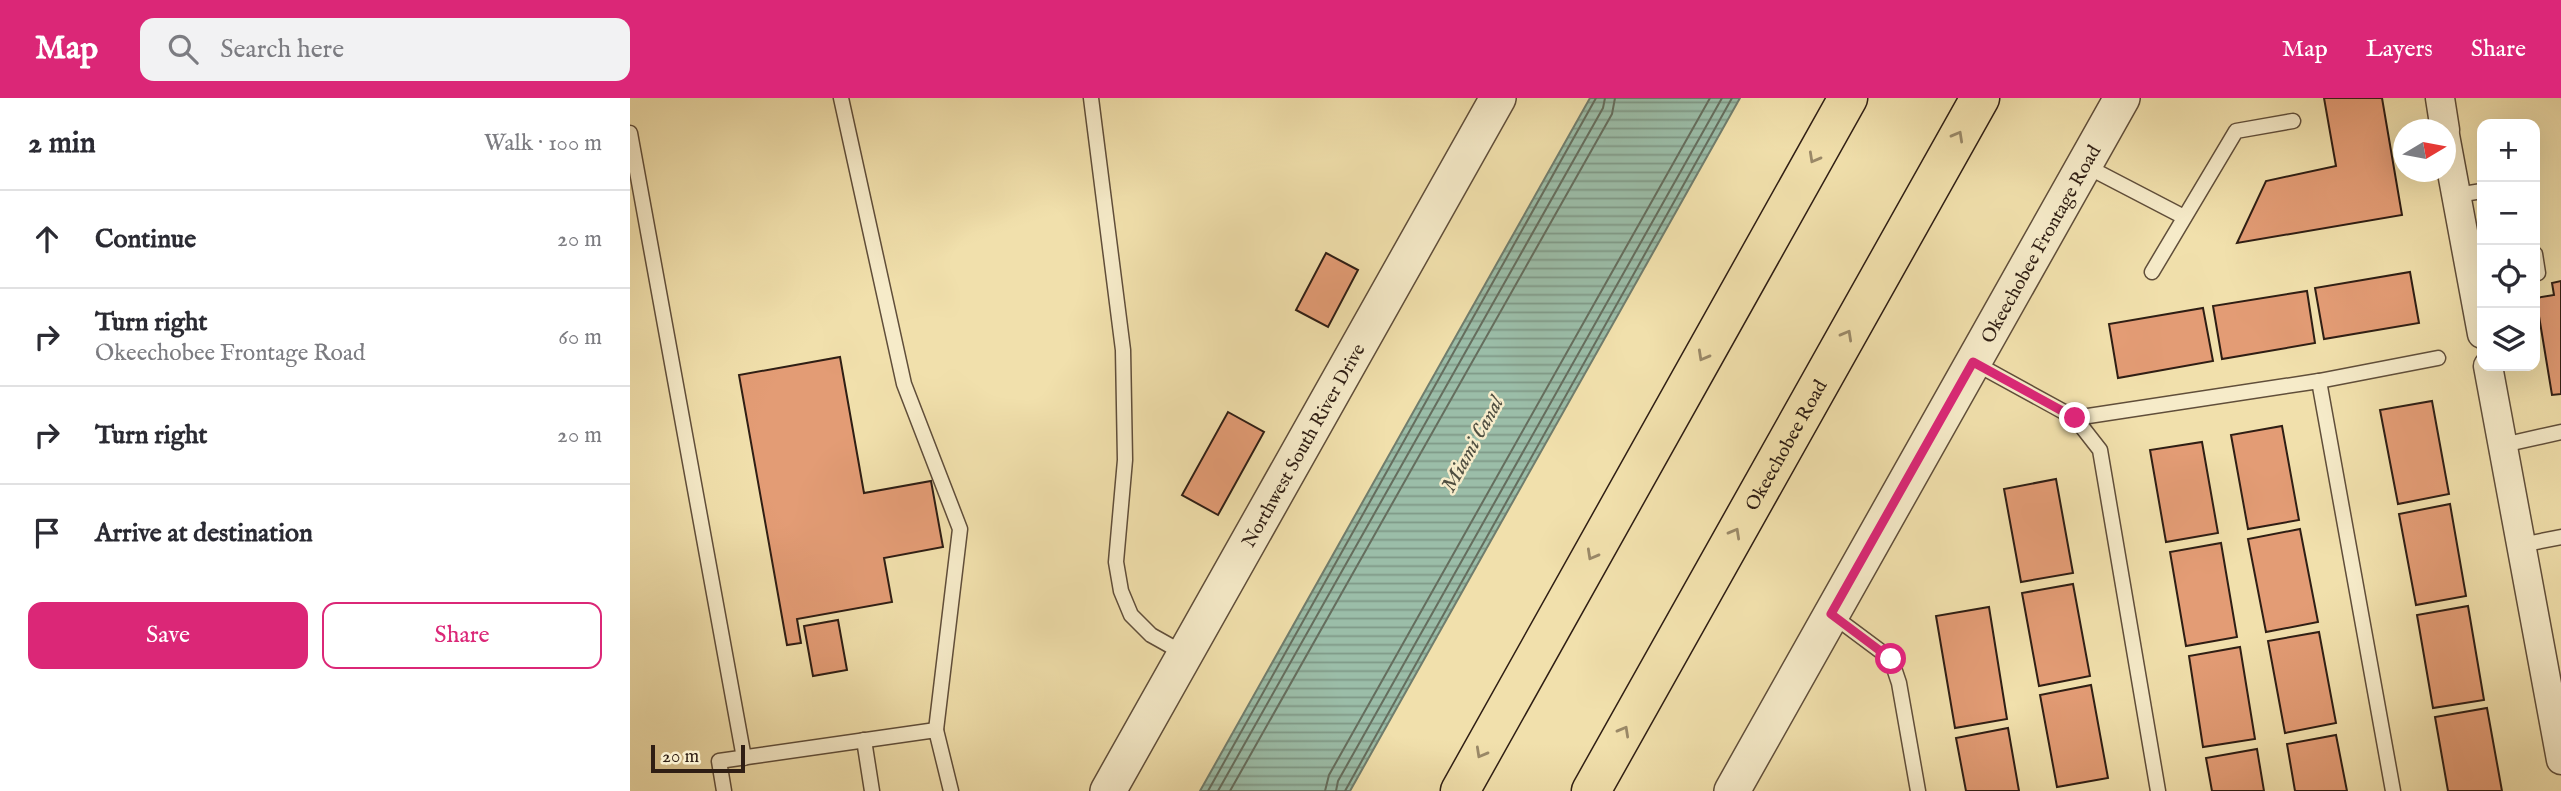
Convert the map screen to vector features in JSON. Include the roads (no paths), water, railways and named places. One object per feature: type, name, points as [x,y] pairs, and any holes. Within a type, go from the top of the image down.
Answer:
[{"type":"highway","points":[[1460,791],[1848,98]]},
{"type":"highway","name":"Okeechobee Road","points":[[1591,791],[1980,98]]},
{"type":"street","name":"Northwest South River Drive","points":[[1108,791],[1498,98]]},
{"type":"street","name":"Okeechobee Frontage Road","points":[[1732,791],[2122,98]]},
{"type":"street","points":[[2440,98],[2443,119]]},
{"type":"street","points":[[2456,162],[2469,193],[2480,308]]},
{"type":"street","points":[[2489,371],[2521,545],[2553,674],[2561,760]]},
{"type":"lane","points":[[841,98],[904,384],[960,529],[936,730],[951,791]]},
{"type":"lane","points":[[1091,98],[1123,350],[1125,460],[1115,562],[1121,591],[1131,615],[1151,635],[1185,654]]},
{"type":"lane","points":[[2152,272],[2236,131],[2293,121]]},
{"type":"lane","points":[[630,133],[744,758]]},
{"type":"lane","points":[[2084,165],[2184,218]]},
{"type":"lane","points":[[2075,418],[2319,381],[2438,358]]},
{"type":"lane","points":[[1973,362],[2075,418],[2100,450],[2158,791]]},
{"type":"lane","points":[[2319,381],[2393,791]]},
{"type":"lane","points":[[2503,445],[2561,432]]},
{"type":"lane","points":[[2521,545],[2561,537]]},
{"type":"lane","points":[[1831,614],[1891,659],[1899,683],[1918,791]]},
{"type":"lane","points":[[724,791],[719,761],[936,730]]},
{"type":"lane","points":[[864,740],[872,791]]},
{"type":"water","name":"Miami Canal","points":[[1590,98],[1740,98],[1350,791],[1200,791]]}]
